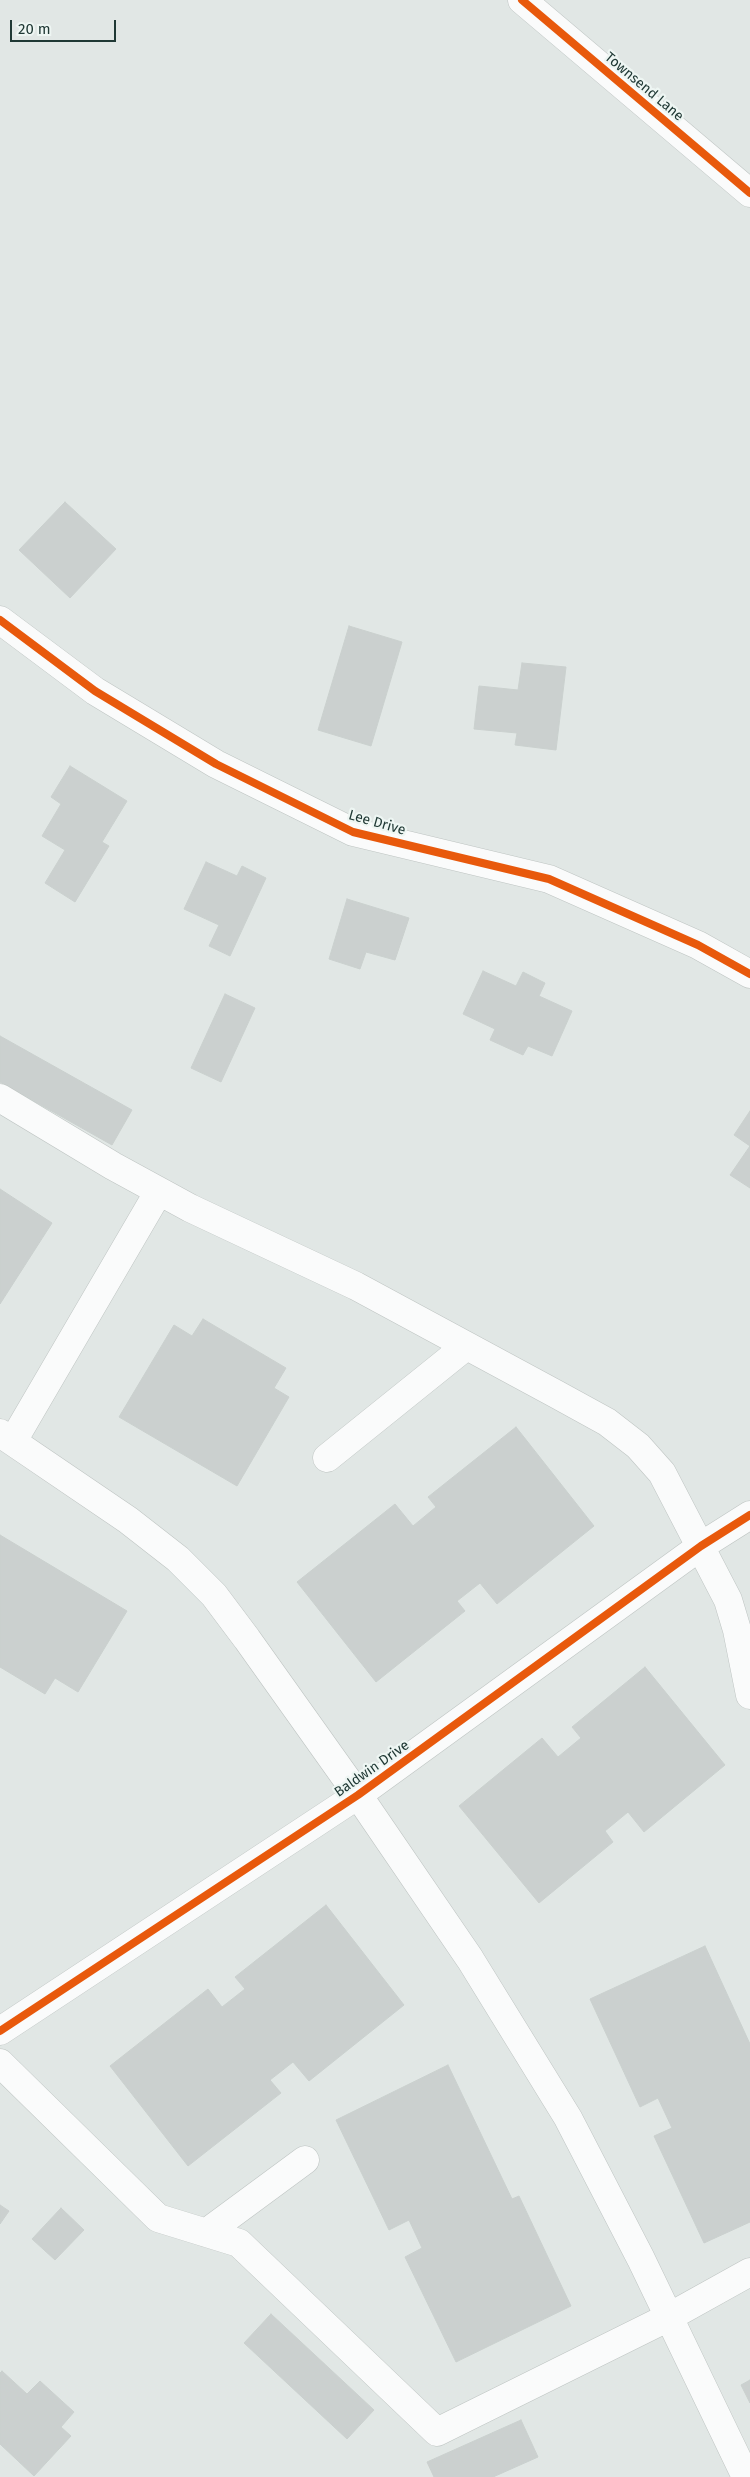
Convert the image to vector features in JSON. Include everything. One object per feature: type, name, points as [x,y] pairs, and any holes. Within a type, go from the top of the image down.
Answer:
[{"type":"street","name":"Townsend Lane","points":[[522,0],[750,194]]},
{"type":"street","name":"Lee Drive","points":[[0,620],[95,691],[208,760],[353,832],[549,879],[698,945],[750,974]]},
{"type":"street","points":[[0,1098],[113,1166],[159,1191],[356,1286],[465,1347],[607,1422],[638,1446],[662,1473],[728,1600],[737,1630],[750,1695]]},
{"type":"street","points":[[159,1191],[6,1437],[128,1520],[178,1559],[214,1595],[358,1795],[470,1959],[568,2118],[669,2317],[746,2477]]},
{"type":"street","points":[[327,1458],[465,1347]]},
{"type":"street","name":"Baldwin Drive","points":[[0,2031],[358,1795],[701,1546],[750,1515]]},
{"type":"street","points":[[0,2063],[158,2218],[239,2243],[437,2432],[669,2317],[750,2272]]},
{"type":"street","points":[[206,2233],[305,2160]]},
{"type":"building","points":[[65,502],[116,549],[70,598],[19,550]]},
{"type":"building","points":[[349,626],[402,642],[371,746],[318,730]]},
{"type":"building","points":[[522,663],[566,667],[556,750],[515,745],[517,733],[474,729],[479,686],[518,690]]},
{"type":"building","points":[[70,766],[127,801],[102,842],[109,846],[75,902],[45,883],[65,850],[42,836],[61,804],[51,797]]},
{"type":"building","points":[[206,862],[237,876],[242,866],[266,878],[230,956],[209,946],[219,925],[184,909]]},
{"type":"building","points":[[347,899],[409,918],[395,960],[366,952],[360,969],[329,959]]},
{"type":"building","points":[[483,971],[516,986],[523,972],[545,983],[539,996],[572,1011],[552,1056],[528,1046],[523,1055],[490,1040],[495,1029],[463,1014]]},
{"type":"building","points":[[225,994],[255,1008],[221,1082],[191,1068]]},
{"type":"building","points":[[0,1036],[132,1110],[112,1145],[0,1082]]},
{"type":"building","points":[[750,1111],[750,1146],[734,1135]]},
{"type":"building","points":[[750,1146],[750,1188],[730,1175]]},
{"type":"building","points":[[0,1189],[52,1223],[0,1304]]},
{"type":"building","points":[[203,1319],[286,1368],[274,1388],[289,1397],[237,1486],[119,1417],[174,1325],[192,1336]]},
{"type":"building","points":[[516,1427],[594,1526],[497,1604],[480,1583],[457,1601],[465,1611],[376,1682],[297,1582],[395,1504],[413,1526],[436,1507],[428,1497]]},
{"type":"building","points":[[0,1535],[127,1611],[78,1692],[55,1678],[45,1694],[0,1667]]},
{"type":"building","points":[[645,1667],[725,1765],[644,1832],[628,1812],[605,1831],[613,1842],[539,1903],[459,1806],[542,1738],[558,1757],[581,1738],[572,1727]]},
{"type":"building","points":[[326,1905],[404,2005],[309,2081],[293,2062],[270,2080],[281,2093],[188,2166],[110,2066],[208,1989],[222,2007],[245,1989],[235,1977]]},
{"type":"building","points":[[705,1946],[750,2044],[750,2222],[704,2243],[654,2136],[672,2128],[658,2098],[640,2107],[590,1999]]},
{"type":"building","points":[[448,2065],[512,2199],[519,2196],[571,2306],[456,2362],[405,2257],[422,2248],[409,2220],[389,2230],[336,2120]]},
{"type":"building","points":[[0,2205],[9,2211],[0,2224]]},
{"type":"building","points":[[61,2208],[84,2230],[55,2260],[32,2239]]},
{"type":"building","points":[[271,2314],[374,2410],[347,2439],[244,2343]]},
{"type":"building","points":[[2,2371],[27,2394],[40,2381],[74,2412],[61,2427],[71,2436],[34,2476],[0,2444],[0,2373]]},
{"type":"building","points":[[750,2380],[750,2403],[741,2385]]},
{"type":"building","points":[[521,2420],[538,2457],[493,2477],[434,2477],[427,2462]]},
{"type":"cycle path","points":[[522,0],[750,193]]},
{"type":"cycle path","points":[[0,620],[95,691],[216,764],[353,832],[549,879],[698,945],[750,974]]},
{"type":"cycle path","points":[[0,2031],[358,1795],[701,1546],[750,1515]]}]
